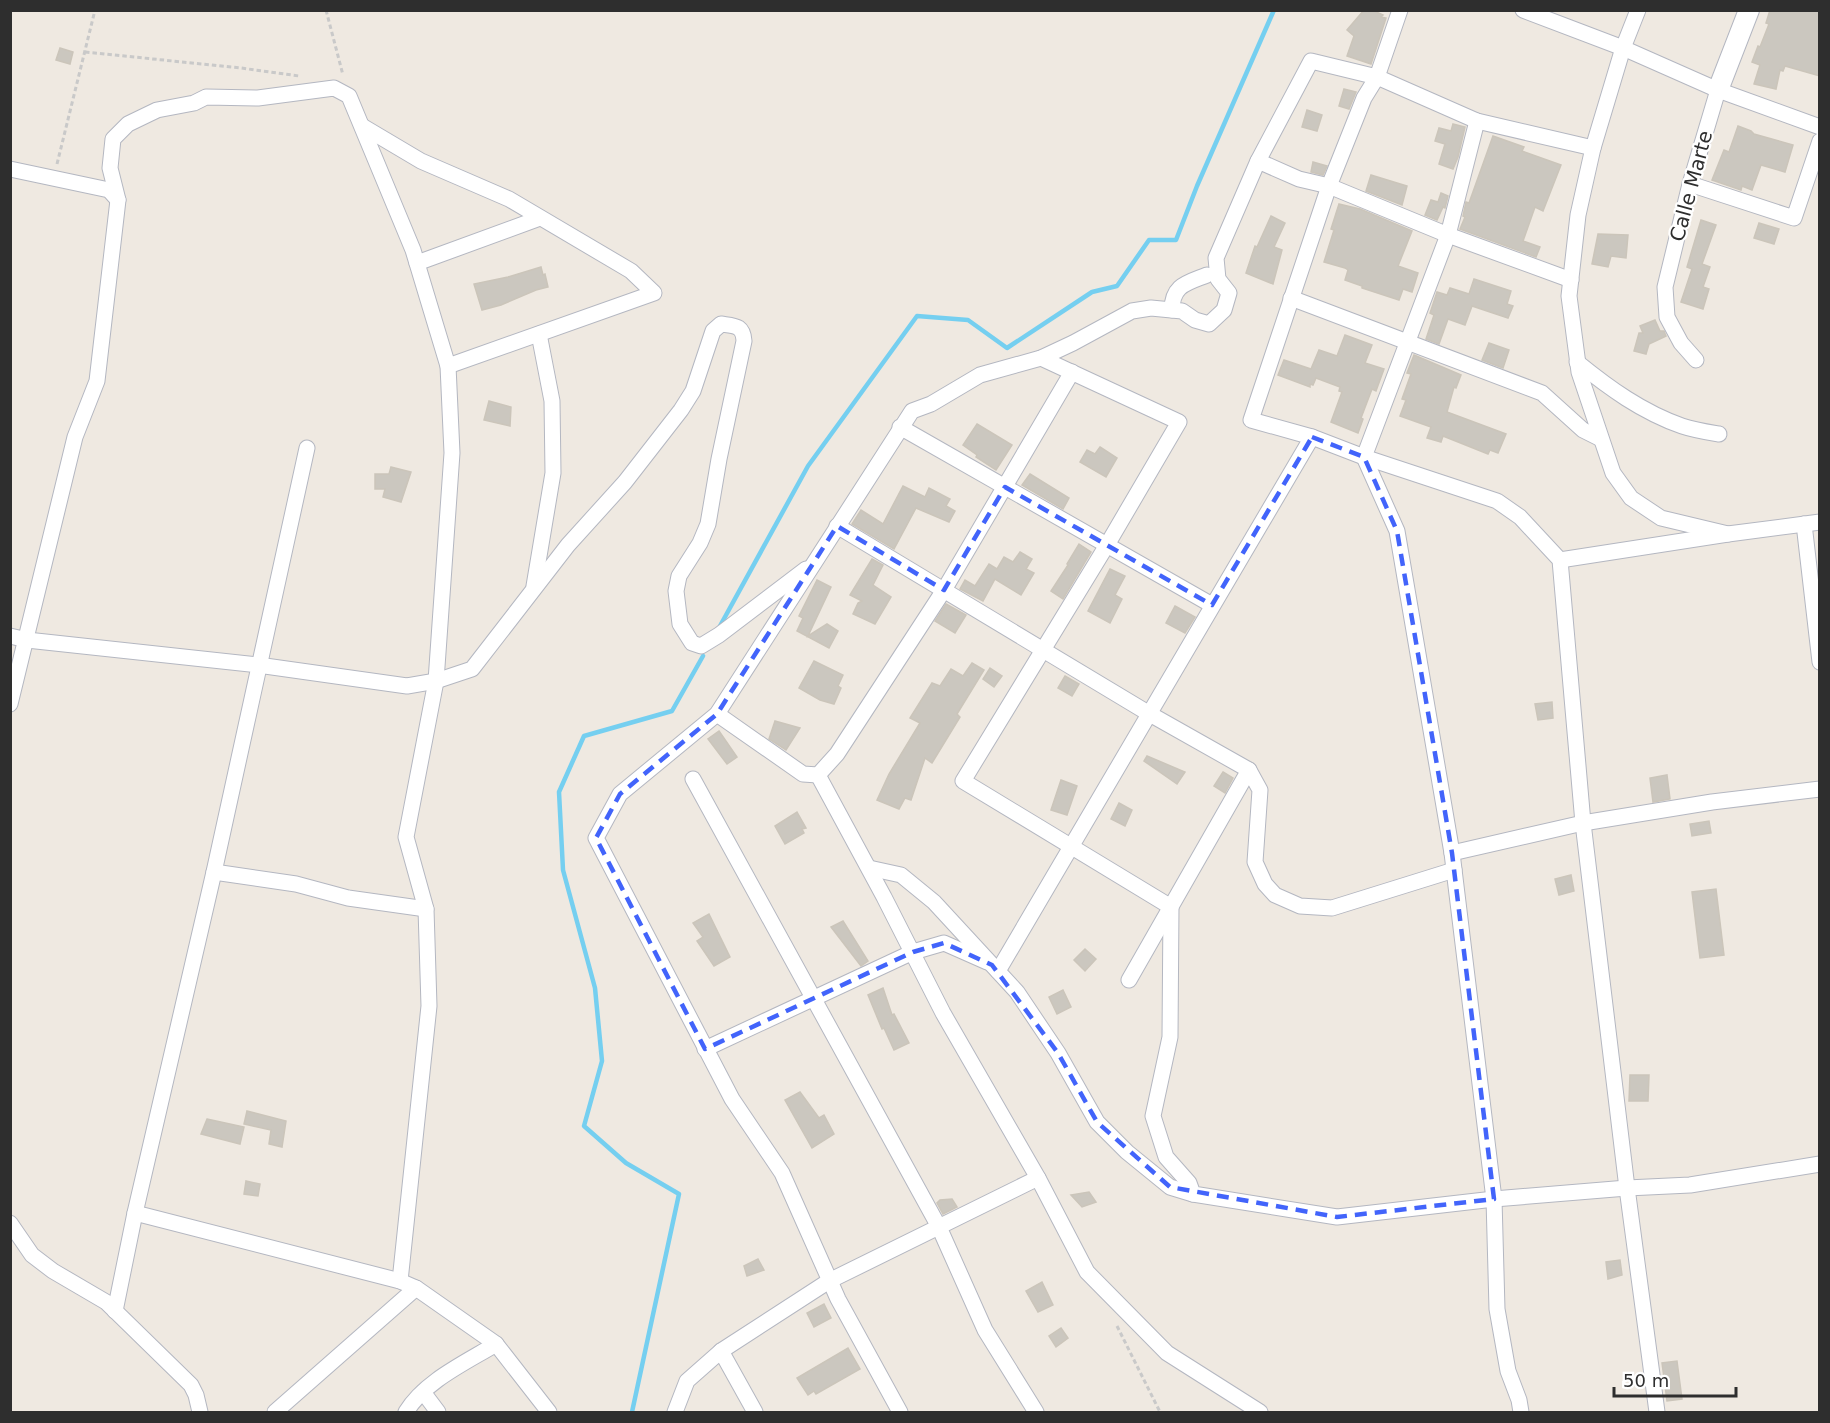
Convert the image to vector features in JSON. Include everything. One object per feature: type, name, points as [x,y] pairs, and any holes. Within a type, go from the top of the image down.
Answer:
[{"type":"street","points":[[1400,10],[1377,77],[1364,98],[1329,186],[1251,420],[1312,437],[1364,457],[1497,501],[1520,517],[1560,560],[1583,823],[1657,1413]]},
{"type":"street","points":[[1523,10],[1623,48],[1718,90],[1820,127]]},
{"type":"street","points":[[1638,10],[1623,48],[1593,148],[1578,214],[1569,296],[1577,362],[1613,473],[1631,498],[1661,518],[1728,534]]},
{"type":"street","name":"Calle Marte","points":[[1696,360],[1681,343],[1667,317],[1665,287],[1690,184],[1718,90],[1749,10]]},
{"type":"street","points":[[900,1413],[829,1281],[782,1173],[732,1099],[596,838],[620,794],[717,714],[912,411],[932,404],[980,375],[1041,358],[1132,311],[1151,308],[1182,311],[1195,320],[1209,324],[1224,310],[1229,293],[1218,279],[1216,258],[1258,161],[1311,61],[1377,77],[1478,121],[1593,148]]},
{"type":"street","points":[[10,705],[75,436],[97,381],[118,200],[110,168],[113,139],[128,124],[157,110],[194,103],[206,97],[258,98],[334,88],[349,96],[417,263],[448,366],[452,453],[436,681],[406,837],[426,909],[429,1006],[400,1281]]},
{"type":"street","points":[[1478,121],[1448,235],[1364,457],[1397,531],[1452,853],[1494,1199],[1497,1309],[1508,1371],[1519,1400],[1521,1413]]},
{"type":"street","points":[[362,126],[421,161],[509,199],[631,271],[654,293],[448,366]]},
{"type":"street","points":[[1690,184],[1794,218],[1820,141]]},
{"type":"street","points":[[1258,161],[1299,179],[1329,186],[1448,235],[1571,280]]},
{"type":"street","points":[[10,169],[109,190],[118,200]]},
{"type":"street","points":[[417,263],[540,218]]},
{"type":"street","points":[[1172,310],[1172,298],[1179,287],[1207,275]]},
{"type":"street","points":[[1292,298],[1542,393],[1583,430],[1601,439]]},
{"type":"street","points":[[10,636],[27,640],[258,665],[407,686],[436,681],[472,669],[568,545],[625,482],[681,410],[693,391],[713,331],[721,324],[738,326],[742,329],[744,341],[708,524],[700,543],[679,576],[676,601],[680,624],[692,643],[702,646],[813,564]]},
{"type":"street","points":[[534,589],[553,473],[552,401],[539,334]]},
{"type":"street","points":[[1041,358],[1179,422],[1044,650],[963,781],[1171,907]]},
{"type":"street","points":[[1577,362],[1611,389],[1650,412],[1683,426],[1719,434]]},
{"type":"street","points":[[818,775],[837,754],[944,590],[1072,372]]},
{"type":"street","points":[[900,427],[1212,605]]},
{"type":"street","points":[[995,968],[1070,846],[1312,437]]},
{"type":"street","points":[[115,1311],[307,448]]},
{"type":"street","points":[[1560,560],[1812,523],[1820,662]]},
{"type":"street","points":[[837,526],[1148,713],[1249,770],[1260,790],[1255,862],[1265,884],[1275,895],[1300,906],[1332,908],[1454,870]]},
{"type":"street","points":[[717,714],[802,774],[818,775]]},
{"type":"street","points":[[1129,980],[1249,770]]},
{"type":"street","points":[[818,775],[943,1012],[1038,1178],[1087,1272],[1167,1353],[1260,1413]]},
{"type":"street","points":[[693,779],[939,1227],[985,1330],[1036,1413]]},
{"type":"street","points":[[1452,853],[1583,823],[1712,802],[1820,789]]},
{"type":"street","points":[[869,868],[901,875],[934,902],[1017,992],[1058,1053],[1097,1122],[1127,1152],[1170,1187],[1193,1194],[1337,1217],[1494,1199],[1690,1185],[1820,1164]]},
{"type":"street","points":[[214,872],[296,884],[348,898],[426,909]]},
{"type":"street","points":[[1171,907],[1170,1037],[1153,1116],[1166,1157],[1189,1183],[1193,1194]]},
{"type":"street","points":[[705,1049],[913,952],[944,943],[995,968]]},
{"type":"street","points":[[675,1413],[687,1382],[721,1351],[829,1281],[1038,1178]]},
{"type":"street","points":[[135,1213],[400,1281],[416,1288],[496,1344],[549,1413]]},
{"type":"street","points":[[10,1223],[32,1255],[53,1271],[106,1302],[191,1385],[200,1413]]},
{"type":"street","points":[[275,1413],[416,1288]]},
{"type":"street","points":[[406,1413],[423,1392],[496,1344]]},
{"type":"street","points":[[721,1351],[755,1413]]},
{"type":"street","points":[[423,1392],[438,1413]]},
{"type":"path","points":[[54,177],[95,10]]},
{"type":"path","points":[[326,10],[349,96]]},
{"type":"path","points":[[85,52],[241,68],[303,77]]},
{"type":"path","points":[[1115,1321],[1160,1413]]},
{"type":"highlighted area","points":[[1312,437],[1364,457],[1397,531],[1452,853],[1494,1199],[1337,1217],[1170,1187],[1097,1122],[1058,1053],[992,965],[944,943],[913,952],[705,1049],[596,838],[620,794],[717,714],[837,526],[944,590],[1005,487],[1212,605]]},
{"type":"building","points":[[1364,10],[1372,10],[1386,18],[1371,64],[1347,56],[1354,36],[1347,30]]},
{"type":"building","points":[[1770,10],[1820,10],[1820,76],[1785,66],[1783,71],[1780,70],[1776,89],[1754,84],[1760,65],[1752,62],[1769,24],[1766,23]]},
{"type":"building","points":[[60,48],[73,52],[70,64],[56,60]]},
{"type":"building","points":[[1344,89],[1356,92],[1349,109],[1339,106]]},
{"type":"building","points":[[1307,110],[1322,115],[1317,131],[1302,127]]},
{"type":"building","points":[[1453,124],[1465,127],[1453,169],[1439,164],[1445,144],[1435,141],[1439,128],[1451,131]]},
{"type":"building","points":[[1738,126],[1754,134],[1793,145],[1785,172],[1761,165],[1752,190],[1742,186],[1741,190],[1712,180],[1724,150],[1729,152]]},
{"type":"building","points":[[1493,136],[1524,147],[1522,151],[1561,165],[1543,211],[1535,207],[1523,241],[1540,247],[1536,257],[1460,229],[1465,217],[1463,216],[1466,202],[1469,203]]},
{"type":"building","points":[[1313,162],[1327,166],[1323,175],[1311,172]]},
{"type":"building","points":[[1371,175],[1407,186],[1402,205],[1366,191]]},
{"type":"building","points":[[1441,193],[1448,196],[1445,208],[1443,207],[1437,220],[1425,215],[1431,200],[1438,202]]},
{"type":"building","points":[[1339,204],[1360,209],[1412,231],[1398,266],[1418,273],[1412,292],[1403,289],[1399,300],[1362,288],[1362,286],[1345,280],[1348,270],[1324,262]]},
{"type":"building","points":[[1271,216],[1285,223],[1274,247],[1282,250],[1273,284],[1246,273],[1255,246],[1257,247]]},
{"type":"building","points":[[1701,220],[1716,225],[1702,264],[1710,267],[1703,287],[1709,289],[1703,309],[1681,302],[1692,269],[1687,267]]},
{"type":"building","points":[[1759,223],[1779,229],[1774,244],[1754,238]]},
{"type":"building","points":[[1598,234],[1628,235],[1626,258],[1611,256],[1608,267],[1592,264]]},
{"type":"building","points":[[541,267],[548,287],[482,310],[474,284]]},
{"type":"building","points":[[1474,279],[1511,291],[1507,304],[1513,306],[1508,318],[1472,306],[1465,325],[1448,319],[1439,344],[1426,339],[1434,315],[1430,313],[1437,292],[1447,295],[1450,288],[1469,294]]},
{"type":"building","points":[[1655,320],[1660,331],[1664,331],[1666,336],[1649,344],[1646,354],[1634,351],[1639,333],[1643,333],[1640,326]]},
{"type":"building","points":[[1345,335],[1372,345],[1365,363],[1384,369],[1376,391],[1372,389],[1358,433],[1331,422],[1342,392],[1339,391],[1340,387],[1316,378],[1310,387],[1278,375],[1284,360],[1311,369],[1319,350],[1337,356]]},
{"type":"building","points":[[1489,343],[1509,350],[1503,368],[1482,360]]},
{"type":"building","points":[[1414,355],[1461,375],[1456,388],[1454,387],[1447,412],[1506,434],[1498,453],[1490,450],[1488,454],[1443,436],[1441,442],[1427,438],[1431,427],[1400,416],[1406,400],[1402,399],[1411,374],[1407,373]]},
{"type":"building","points":[[489,401],[511,407],[510,426],[484,420]]},
{"type":"building","points":[[977,424],[1012,445],[996,470],[963,445]]},
{"type":"building","points":[[1100,447],[1117,458],[1106,477],[1080,462],[1087,450],[1095,454]]},
{"type":"building","points":[[391,467],[411,472],[401,502],[383,497],[385,489],[375,489],[375,474],[389,474]]},
{"type":"building","points":[[1030,474],[1069,498],[1063,509],[1022,485]]},
{"type":"building","points":[[903,486],[925,497],[929,488],[950,499],[946,506],[955,511],[949,522],[916,508],[894,549],[852,524],[861,510],[883,524]]},
{"type":"building","points":[[1079,544],[1091,552],[1063,599],[1051,591]]},
{"type":"building","points":[[1020,552],[1032,559],[1026,569],[1034,573],[1021,595],[995,579],[983,601],[960,589],[965,580],[975,586],[989,564],[997,569],[1004,557],[1013,562]]},
{"type":"building","points":[[872,559],[883,565],[873,585],[891,597],[875,624],[853,614],[858,603],[862,601],[850,595]]},
{"type":"building","points":[[1110,569],[1125,576],[1115,595],[1122,599],[1110,623],[1088,611]]},
{"type":"building","points":[[817,580],[831,587],[808,636],[827,624],[838,631],[829,648],[797,631],[803,618],[799,616]]},
{"type":"building","points":[[946,604],[966,615],[955,633],[935,621]]},
{"type":"building","points":[[1175,606],[1195,617],[1185,633],[1166,623]]},
{"type":"building","points":[[814,661],[843,675],[838,686],[841,688],[834,704],[820,700],[799,688]]},
{"type":"building","points":[[972,663],[984,670],[957,714],[960,717],[932,763],[925,758],[911,800],[905,798],[899,809],[877,800],[889,774],[920,723],[910,718],[932,683],[940,686],[951,669],[963,676]]},
{"type":"building","points":[[990,668],[1002,676],[994,687],[983,679]]},
{"type":"building","points":[[1065,676],[1079,684],[1072,696],[1058,688]]},
{"type":"building","points":[[1552,702],[1553,718],[1538,720],[1535,704]]},
{"type":"building","points":[[775,721],[800,728],[786,750],[769,739]]},
{"type":"building","points":[[719,731],[737,757],[727,764],[708,739]]},
{"type":"building","points":[[1147,756],[1185,772],[1177,784],[1144,761]]},
{"type":"building","points":[[1223,772],[1233,778],[1225,793],[1214,786]]},
{"type":"building","points":[[1667,775],[1670,799],[1653,802],[1650,778]]},
{"type":"building","points":[[1061,780],[1077,786],[1067,815],[1051,810]]},
{"type":"building","points":[[1119,803],[1132,810],[1125,826],[1111,819]]},
{"type":"building","points":[[797,812],[806,828],[802,829],[804,833],[785,844],[775,826]]},
{"type":"building","points":[[1709,821],[1711,833],[1692,836],[1690,824]]},
{"type":"building","points":[[1571,875],[1574,891],[1559,895],[1555,879]]},
{"type":"building","points":[[1716,889],[1724,955],[1700,958],[1692,892]]},
{"type":"building","points":[[709,914],[730,957],[714,966],[697,941],[703,937],[693,923]]},
{"type":"building","points":[[843,921],[868,961],[861,966],[831,927]]},
{"type":"building","points":[[1085,949],[1096,959],[1085,971],[1074,960]]},
{"type":"building","points":[[883,988],[892,1015],[894,1014],[909,1043],[894,1050],[884,1028],[882,1029],[868,995]]},
{"type":"building","points":[[1063,990],[1071,1007],[1057,1014],[1049,997]]},
{"type":"building","points":[[1630,1075],[1649,1075],[1648,1101],[1629,1101]]},
{"type":"building","points":[[800,1092],[819,1118],[824,1115],[834,1134],[812,1148],[785,1100]]},
{"type":"building","points":[[247,1111],[286,1121],[282,1147],[269,1144],[271,1130],[244,1124]]},
{"type":"building","points":[[207,1119],[244,1127],[240,1144],[201,1134]]},
{"type":"building","points":[[246,1181],[260,1184],[258,1196],[244,1194]]},
{"type":"building","points":[[1089,1192],[1096,1202],[1082,1207],[1071,1195]]},
{"type":"building","points":[[952,1199],[957,1207],[943,1214],[937,1203],[940,1200]]},
{"type":"building","points":[[758,1259],[764,1270],[747,1276],[744,1266]]},
{"type":"building","points":[[1620,1260],[1622,1275],[1608,1279],[1606,1262]]},
{"type":"building","points":[[1042,1282],[1053,1305],[1038,1312],[1026,1291]]},
{"type":"building","points":[[824,1304],[831,1318],[814,1327],[807,1313]]},
{"type":"building","points":[[1061,1328],[1068,1338],[1056,1347],[1049,1336]]},
{"type":"building","points":[[848,1348],[860,1369],[816,1394],[814,1391],[808,1395],[797,1378]]},
{"type":"building","points":[[1677,1361],[1682,1399],[1667,1401],[1662,1363]]},
{"type":"waterway","points":[[720,626],[808,466],[917,316],[968,320],[1007,348],[1092,292],[1117,286],[1149,240],[1176,240],[1197,186],[1274,10]]},
{"type":"waterway","points":[[632,1412],[679,1194],[626,1163],[584,1126],[602,1061],[595,988],[563,870],[559,792],[584,736],[672,711],[703,656]]}]
